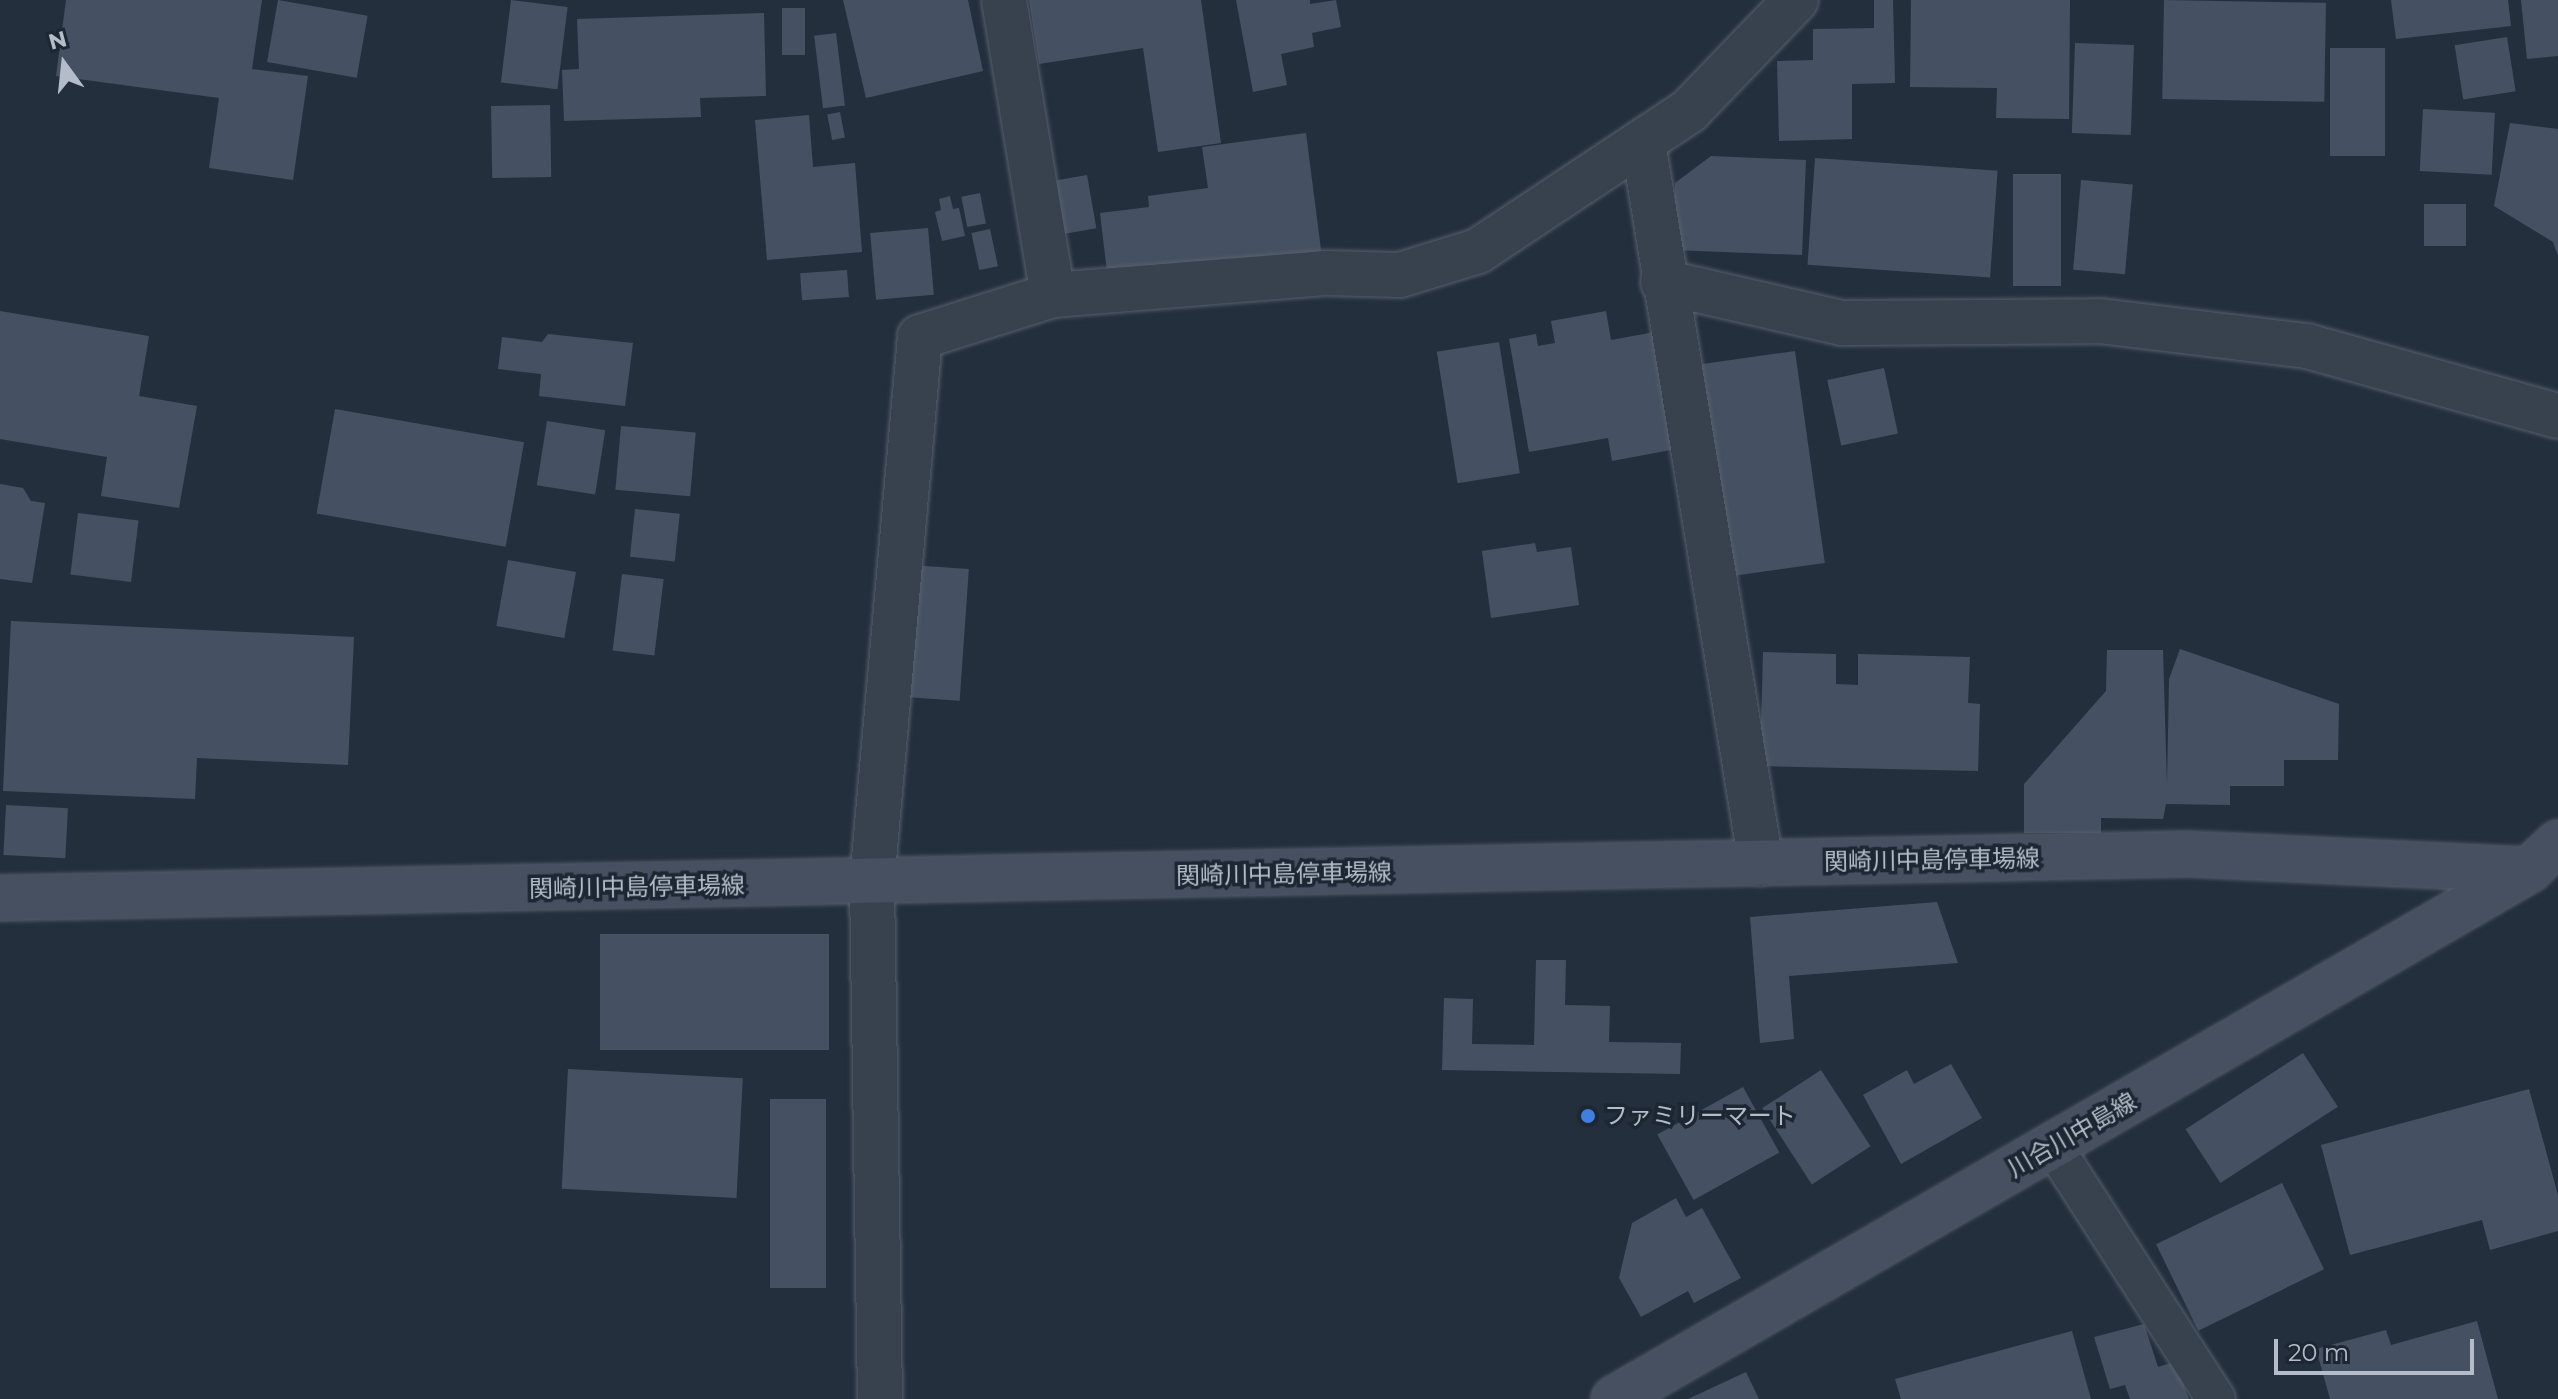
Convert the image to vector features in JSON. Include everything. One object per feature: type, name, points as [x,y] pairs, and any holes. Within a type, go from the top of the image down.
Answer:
[{"type":"main road","name":"関崎川中島停車場線","points":[[0,898],[2188,854],[2544,856]]},
{"type":"main road","name":"川合川中島線","points":[[1614,1399],[2053,1146],[2544,856]]},
{"type":"street","points":[[1004,0],[1053,295]]},
{"type":"street","points":[[880,1399],[872,882],[920,337],[1053,295],[1324,273],[1400,275],[1478,251],[1689,111],[1796,0]]},
{"type":"street","points":[[1643,142],[1663,282],[1761,863]]},
{"type":"street","points":[[1663,282],[1842,323],[2100,321],[2307,346],[2558,416]]},
{"type":"lane","points":[[2053,1146],[2216,1399]]},
{"type":"building","points":[[66,0],[262,0],[252,69],[308,76],[293,180],[209,168],[219,98],[56,76]]},
{"type":"building","points":[[278,0],[368,16],[357,78],[267,62]]},
{"type":"building","points":[[511,0],[568,7],[557,89],[501,82]]},
{"type":"building","points":[[843,0],[968,0],[983,71],[866,98]]},
{"type":"building","points":[[1029,0],[1201,0],[1221,143],[1158,152],[1143,48],[1039,64]]},
{"type":"building","points":[[1236,0],[1310,0],[1310,4],[1336,0],[1341,27],[1312,33],[1314,47],[1281,54],[1287,85],[1253,92]]},
{"type":"building","points":[[1874,0],[1893,0],[1895,83],[1852,84],[1852,139],[1779,141],[1777,61],[1813,60],[1813,29],[1874,28]]},
{"type":"building","points":[[1911,0],[2070,0],[2069,119],[1996,118],[1997,88],[1910,87]]},
{"type":"building","points":[[2164,0],[2326,3],[2324,102],[2162,99]]},
{"type":"building","points":[[2391,0],[2508,0],[2511,26],[2396,39]]},
{"type":"building","points":[[2521,0],[2558,0],[2558,56],[2527,59]]},
{"type":"building","points":[[782,8],[805,8],[805,55],[782,55]]},
{"type":"building","points":[[764,13],[766,96],[700,98],[701,117],[564,121],[562,70],[579,69],[577,19]]},
{"type":"building","points":[[836,33],[845,105],[823,108],[814,36]]},
{"type":"building","points":[[2507,37],[2516,91],[2463,100],[2455,45]]},
{"type":"building","points":[[2075,43],[2134,45],[2131,135],[2072,133]]},
{"type":"building","points":[[2330,48],[2385,48],[2385,156],[2330,156]]},
{"type":"building","points":[[550,105],[551,177],[492,178],[491,106]]},
{"type":"building","points":[[2423,109],[2495,113],[2492,175],[2420,171]]},
{"type":"building","points":[[840,112],[845,138],[832,140],[827,114]]},
{"type":"building","points":[[809,115],[813,167],[855,163],[862,252],[767,260],[755,120]]},
{"type":"building","points":[[2510,123],[2558,129],[2558,256],[2553,242],[2494,206]]},
{"type":"building","points":[[1306,133],[1324,273],[1110,297],[1100,213],[1149,207],[1148,196],[1208,188],[1202,147]]},
{"type":"building","points":[[1711,156],[1806,160],[1802,255],[1673,250],[1675,183]]},
{"type":"building","points":[[1815,158],[1998,171],[1990,278],[1808,265]]},
{"type":"building","points":[[2013,174],[2061,174],[2061,286],[2013,286]]},
{"type":"building","points":[[1087,175],[1096,228],[1059,235],[1050,182]]},
{"type":"building","points":[[2081,180],[2133,185],[2125,274],[2073,270]]},
{"type":"building","points":[[980,193],[986,223],[967,227],[961,197]]},
{"type":"building","points":[[950,196],[953,209],[959,208],[965,236],[942,241],[935,212],[941,210],[939,199]]},
{"type":"building","points":[[2424,204],[2466,204],[2466,246],[2424,246]]},
{"type":"building","points":[[928,228],[934,295],[876,300],[870,233]]},
{"type":"building","points":[[990,229],[998,266],[979,270],[971,233]]},
{"type":"building","points":[[847,270],[849,297],[802,300],[800,273]]},
{"type":"building","points":[[0,311],[149,336],[139,396],[197,406],[179,508],[101,496],[107,457],[0,439]]},
{"type":"building","points":[[1606,311],[1611,340],[1682,327],[1703,444],[1612,461],[1608,438],[1529,452],[1509,339],[1536,334],[1538,346],[1555,343],[1551,321]]},
{"type":"building","points":[[548,334],[633,343],[625,406],[539,396],[541,374],[498,369],[502,337],[542,342]]},
{"type":"building","points":[[1499,342],[1520,473],[1458,483],[1437,352]]},
{"type":"building","points":[[1795,351],[1825,563],[1729,576],[1699,364]]},
{"type":"building","points":[[1884,368],[1898,434],[1841,446],[1827,380]]},
{"type":"building","points":[[335,409],[524,442],[506,547],[317,513]]},
{"type":"building","points":[[547,421],[605,430],[595,494],[537,485]]},
{"type":"building","points":[[621,426],[696,433],[690,496],[615,490]]},
{"type":"building","points":[[0,484],[23,488],[31,501],[45,503],[32,583],[0,579]]},
{"type":"building","points":[[635,509],[680,514],[675,561],[630,557]]},
{"type":"building","points":[[78,513],[139,520],[131,582],[70,575]]},
{"type":"building","points":[[1535,543],[1537,552],[1571,547],[1579,605],[1491,618],[1482,551]]},
{"type":"building","points":[[508,560],[576,572],[564,638],[496,626]]},
{"type":"building","points":[[911,565],[969,569],[960,701],[902,697]]},
{"type":"building","points":[[622,574],[664,579],[654,656],[613,650]]},
{"type":"building","points":[[11,621],[354,637],[348,765],[197,758],[195,799],[3,791]]},
{"type":"building","points":[[2180,649],[2339,704],[2338,760],[2284,760],[2284,786],[2230,786],[2230,805],[2166,804],[2163,819],[2101,818],[2101,833],[2024,833],[2024,784],[2106,691],[2107,650],[2163,650],[2167,785],[2169,679]]},
{"type":"building","points":[[1763,652],[1836,654],[1836,684],[1858,685],[1858,654],[1970,657],[1968,703],[1980,704],[1978,771],[1760,766]]},
{"type":"building","points":[[6,805],[68,808],[65,858],[3,855]]},
{"type":"building","points":[[1937,902],[1958,963],[1789,976],[1794,1039],[1760,1043],[1750,917]]},
{"type":"building","points":[[600,934],[829,934],[829,1050],[600,1050]]},
{"type":"building","points":[[1536,960],[1566,960],[1565,1005],[1610,1006],[1609,1042],[1681,1043],[1680,1074],[1442,1070],[1444,998],[1473,999],[1472,1044],[1534,1045]]},
{"type":"building","points":[[2303,1053],[2338,1107],[2220,1183],[2186,1129]]},
{"type":"building","points":[[1951,1064],[1982,1118],[1901,1164],[1863,1095],[1907,1070],[1914,1084]]},
{"type":"building","points":[[568,1069],[743,1078],[736,1198],[562,1189]]},
{"type":"building","points":[[1821,1070],[1871,1146],[1812,1184],[1762,1108]]},
{"type":"building","points":[[1743,1087],[1779,1153],[1694,1200],[1657,1135]]},
{"type":"building","points":[[2529,1089],[2558,1195],[2558,1231],[2490,1250],[2482,1220],[2350,1255],[2321,1145]]},
{"type":"building","points":[[770,1099],[826,1099],[826,1288],[770,1288]]},
{"type":"building","points":[[2282,1183],[2324,1269],[2198,1331],[2156,1244]]},
{"type":"building","points":[[1676,1198],[1686,1217],[1702,1208],[1741,1278],[1694,1303],[1688,1291],[1641,1317],[1619,1278],[1632,1223]]},
{"type":"building","points":[[2477,1321],[2498,1399],[2330,1399],[2316,1349],[2386,1330],[2391,1345]]},
{"type":"building","points":[[2144,1324],[2158,1367],[2174,1362],[2189,1399],[2130,1399],[2125,1385],[2110,1389],[2094,1337]]},
{"type":"building","points":[[2072,1331],[2091,1399],[1901,1399],[1895,1379]]},
{"type":"building","points":[[1746,1372],[1759,1399],[1688,1399]]},
{"type":"place","name":"ファミリーマート","points":[[1588,1116]]}]
